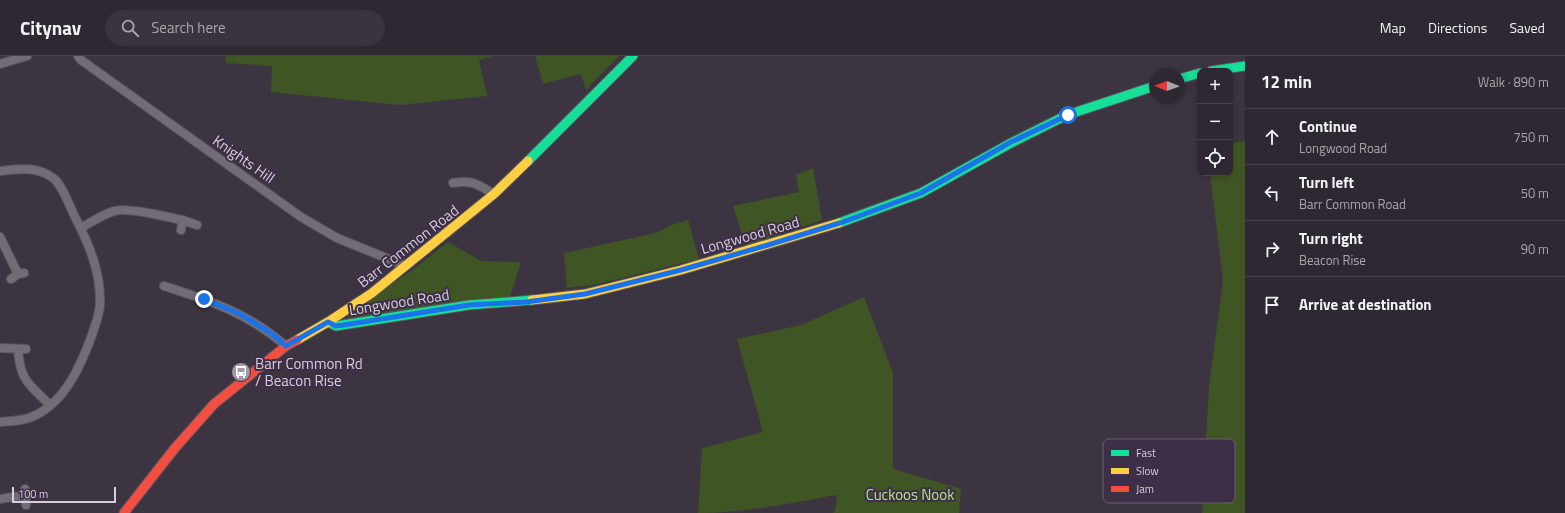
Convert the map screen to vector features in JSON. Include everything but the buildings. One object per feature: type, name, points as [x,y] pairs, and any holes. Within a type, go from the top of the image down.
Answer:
[{"type":"main road","name":"Barr Common Road","points":[[124,513],[175,448],[199,420],[225,395],[286,346],[328,322],[372,293],[494,194],[633,56]]},
{"type":"main road","points":[[1231,68],[1245,66]]},
{"type":"main road","points":[[1185,77],[1197,74]]},
{"type":"main road","name":"Longwood Road","points":[[328,322],[336,326],[461,306],[561,298],[585,294],[681,270],[843,222],[921,193],[1011,142],[1068,115],[1149,88]]},
{"type":"street","points":[[0,64],[27,56]]},
{"type":"street","name":"Knights Hill","points":[[78,56],[81,60],[301,217],[337,238],[406,266]]},
{"type":"street","points":[[0,171],[31,169],[53,178],[60,188],[81,228],[97,269],[100,305],[96,323],[85,354],[70,382],[58,398],[36,415],[26,419],[0,422]]},
{"type":"street","points":[[452,183],[466,181],[476,183],[494,194]]},
{"type":"street","points":[[81,228],[115,211],[125,210],[183,220],[197,225]]},
{"type":"street","points":[[181,230],[183,220]]},
{"type":"street","points":[[0,237],[21,274],[10,279]]},
{"type":"street","points":[[164,286],[204,299],[240,314],[272,334],[286,346]]},
{"type":"street","points":[[0,348],[22,349],[19,365],[23,376],[27,383],[50,405]]},
{"type":"street","points":[[0,499],[26,492],[26,505]]},
{"type":"green space","points":[[226,56],[494,56],[479,60],[487,96],[400,105],[271,92],[272,66],[226,63]]},
{"type":"green space","points":[[535,56],[619,56],[586,90],[581,74],[543,84]]},
{"type":"green space","points":[[1245,141],[1245,513],[1202,513],[1203,503],[1235,503],[1235,439],[1206,439],[1209,387],[1223,280],[1210,176],[1233,176],[1233,143]]},
{"type":"green space","points":[[813,168],[822,220],[746,246],[733,206],[799,192],[796,175]]},
{"type":"green space","points":[[688,220],[699,259],[593,285],[567,288],[564,253],[656,233],[674,224]]},
{"type":"green space","points":[[448,242],[481,261],[521,262],[510,297],[473,300],[467,299],[465,301],[348,319],[348,314],[414,269]]},
{"type":"green space","name":"Cuckoos Nook","points":[[864,297],[893,373],[893,469],[961,489],[959,513],[833,513],[835,510],[837,495],[751,509],[716,513],[698,513],[702,448],[763,432],[737,339],[801,325]]},
{"type":"traffic: fast","points":[[528,161],[633,56]]},
{"type":"traffic: fast","points":[[1231,68],[1245,66]]},
{"type":"traffic: fast","points":[[1185,77],[1197,74]]},
{"type":"traffic: fast","points":[[839,223],[921,193],[1011,143],[1067,115],[1149,88]]},
{"type":"traffic: fast","points":[[328,322],[336,326],[469,305],[532,300]]},
{"type":"traffic: slow","points":[[297,340],[328,322],[372,293],[494,194],[528,161]]},
{"type":"traffic: slow","points":[[532,300],[585,294],[681,270],[839,223]]},
{"type":"traffic: jam","points":[[124,513],[175,448],[214,404],[286,346],[297,340]]},
{"type":"place","name":"Barr Common Rd / Beacon Rise","points":[[241,372]]},
{"type":"route","points":[[204,299],[240,314],[272,334],[286,346],[328,322],[336,326],[469,305],[526,302],[585,294],[681,270],[843,222],[921,193],[1011,142],[1068,115]]}]
